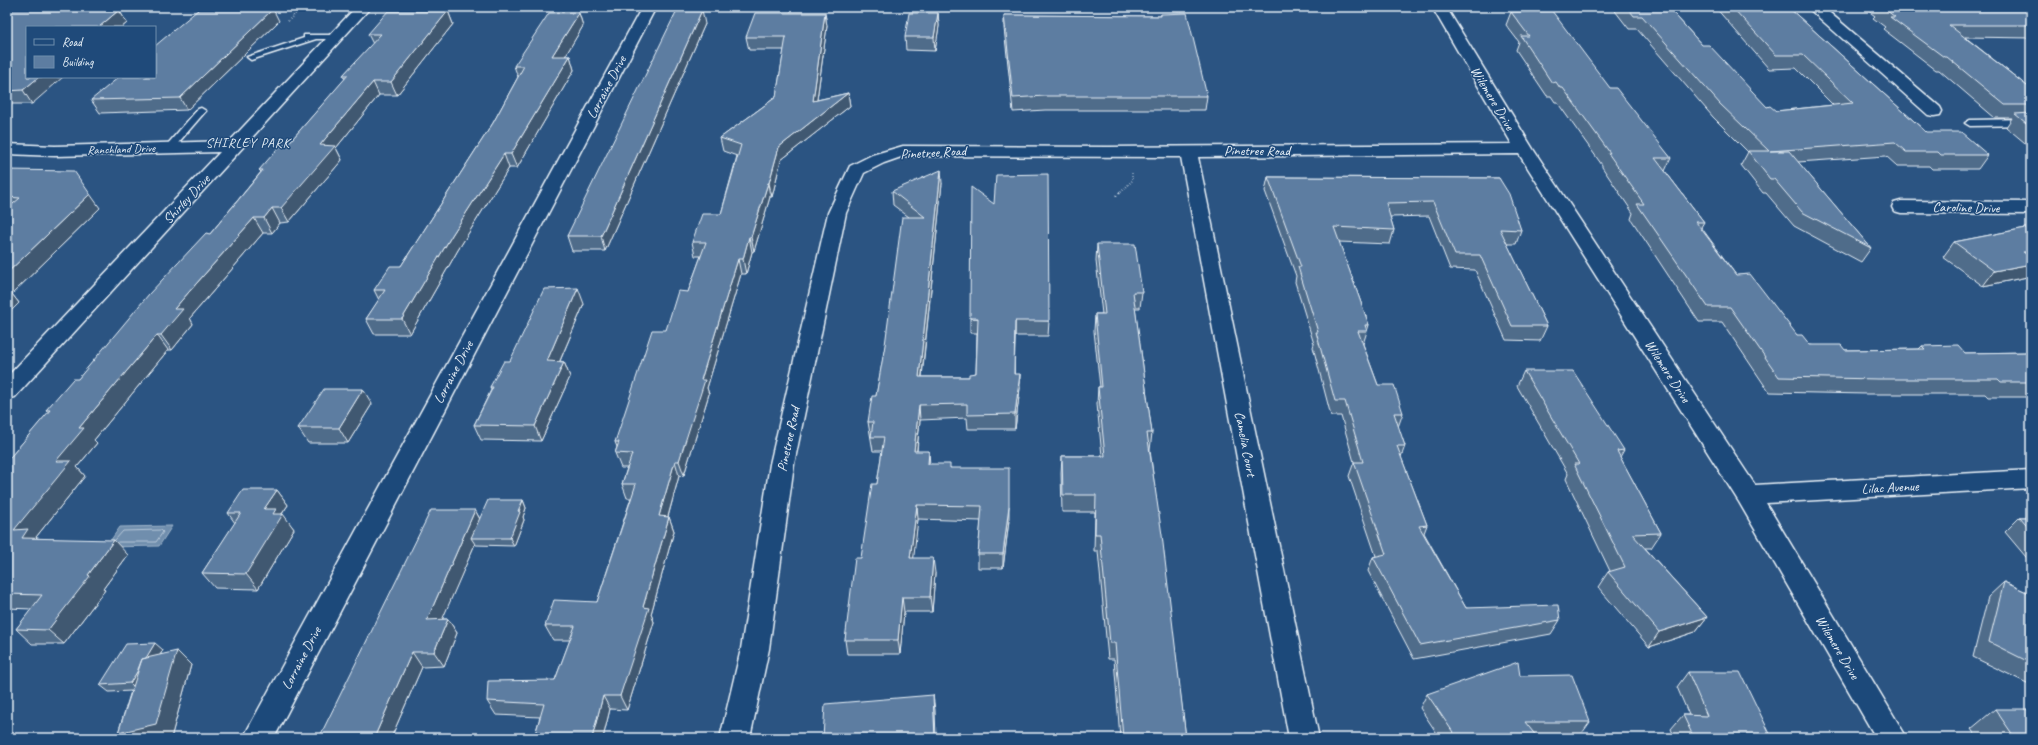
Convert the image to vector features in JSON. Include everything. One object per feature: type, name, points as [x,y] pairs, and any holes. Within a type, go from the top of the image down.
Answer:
[{"type":"street","name":"Shirley Drive","points":[[7,390],[364,7]]},
{"type":"street","name":"Lorraine Drive","points":[[258,738],[649,7]]},
{"type":"street","name":"Wilemere Drive","points":[[1439,7],[1524,149],[1748,495],[1892,738]]},
{"type":"street","points":[[1814,7],[1867,55],[1934,111]]},
{"type":"street","name":"Ranchland Drive","points":[[7,149],[55,151],[236,146]]},
{"type":"street","name":"Pinetree Road","points":[[735,738],[755,649],[782,464],[837,213],[856,170],[878,159],[903,151],[1131,152],[1188,150],[1524,149]]},
{"type":"street","name":"Camelia Court","points":[[1188,150],[1304,738]]},
{"type":"street","name":"Caroline Drive","points":[[1901,207],[2031,208]]},
{"type":"street","name":"Lilac Avenue","points":[[1748,495],[2031,479]]},
{"type":"lane","points":[[301,37],[336,37]]},
{"type":"lane","points":[[251,57],[315,37]]},
{"type":"lane","points":[[169,148],[201,111]]},
{"type":"lane","points":[[1970,123],[2031,122]]},
{"type":"path","points":[[288,21],[302,7]]},
{"type":"path","points":[[1116,196],[1132,181],[1131,152]]},
{"type":"water","points":[[172,526],[159,546],[106,547],[120,527]]},
{"type":"building","points":[[7,7],[89,7],[86,10],[119,10],[100,26],[26,26],[26,78],[38,78],[23,90],[7,91]]},
{"type":"building","points":[[1627,7],[1668,7],[1702,45],[1709,45],[1767,107],[1770,106],[1776,111],[1853,103],[1803,55],[1776,55],[1732,7],[1788,7],[1926,132],[1961,132],[1988,155],[1941,155],[1938,152],[1906,152],[1895,142],[1770,151],[1789,151],[1871,248],[1802,212],[1774,179],[1770,179],[1748,151],[1769,151],[1720,104],[1642,16],[1634,16]]},
{"type":"building","points":[[1882,7],[2031,7],[2031,25],[1949,25],[2027,86],[2031,86],[2031,105],[2005,105],[1947,57],[1944,57],[1890,17],[1895,17]]},
{"type":"building","points":[[199,9],[273,9],[180,98],[91,100],[118,78],[156,78],[156,45]]},
{"type":"building","points":[[677,10],[702,10],[601,236],[567,236]]},
{"type":"building","points":[[388,11],[448,11],[391,82],[373,82],[320,145],[335,146],[281,208],[272,208],[264,218],[254,218],[174,309],[183,309],[161,335],[157,335],[79,428],[84,428],[56,461],[71,461],[14,530],[28,529],[22,538],[114,540],[88,575],[90,576],[48,630],[16,629],[42,595],[7,594],[7,461],[50,410],[46,410],[73,379],[78,379],[149,294],[206,233],[210,234],[263,170],[259,170],[281,145],[287,145],[348,75],[343,75],[381,34],[368,34]]},
{"type":"building","points":[[1552,11],[1610,88],[1616,88],[1671,158],[1655,158],[1704,222],[1696,222],[1736,275],[1750,274],[1797,335],[1802,335],[1810,345],[1841,345],[1845,350],[1925,349],[1922,346],[1958,345],[1965,353],[2031,352],[2031,382],[2001,382],[1998,379],[1779,377],[1730,307],[1708,307],[1637,204],[1644,204],[1608,153],[1610,153],[1563,88],[1560,88],[1556,82],[1552,83],[1521,36],[1529,36],[1511,12]]},
{"type":"building","points":[[549,13],[579,13],[552,56],[570,56],[511,154],[504,154],[452,235],[402,319],[366,319],[385,290],[374,290],[390,266],[401,266],[493,123],[524,66],[514,66]]},
{"type":"building","points":[[755,13],[825,13],[813,101],[848,93],[779,147],[769,183],[751,237],[749,237],[743,259],[738,259],[701,380],[705,380],[679,461],[675,461],[659,516],[669,517],[643,607],[649,608],[620,696],[603,696],[592,738],[534,738],[544,704],[487,701],[488,681],[555,680],[575,626],[545,626],[554,600],[597,602],[636,484],[622,484],[632,454],[615,453],[619,442],[615,442],[652,330],[666,330],[678,291],[688,292],[706,242],[692,242],[702,214],[721,214],[741,145],[720,138],[776,97],[786,37],[746,37]]},
{"type":"building","points":[[909,13],[938,13],[934,37],[905,37]]},
{"type":"building","points":[[1187,13],[1207,96],[1045,96],[1013,98],[1004,15],[1161,16],[1161,14]]},
{"type":"building","points":[[2031,113],[2031,127],[2015,114]]},
{"type":"building","points":[[7,170],[74,171],[90,194],[7,273],[7,209],[20,198],[7,197]]},
{"type":"building","points":[[941,170],[919,377],[969,377],[969,374],[976,373],[978,318],[970,318],[971,187],[994,204],[996,175],[1048,174],[1049,321],[1015,321],[1014,374],[1020,374],[1015,414],[967,415],[967,404],[919,405],[914,451],[929,451],[928,464],[950,464],[950,468],[1009,468],[1009,506],[1003,554],[978,554],[982,506],[917,505],[910,558],[933,558],[930,597],[902,597],[898,640],[845,640],[855,558],[861,558],[872,484],[877,484],[884,437],[871,437],[873,422],[868,422],[872,396],[876,396],[885,345],[902,217],[925,217],[892,191]]},
{"type":"building","points":[[1268,177],[1499,178],[1509,194],[1521,230],[1500,229],[1547,326],[1512,326],[1480,255],[1455,255],[1433,202],[1386,203],[1394,230],[1334,227],[1369,325],[1365,325],[1367,331],[1358,331],[1378,385],[1394,385],[1403,413],[1394,413],[1405,446],[1397,446],[1427,525],[1419,526],[1466,608],[1558,605],[1560,620],[1420,645],[1373,557],[1386,554],[1354,462],[1363,462],[1345,401],[1335,401],[1316,332],[1318,332],[1298,267],[1301,267]]},
{"type":"building","points":[[2031,227],[2031,252],[2023,252],[2031,257],[2031,264],[1994,271],[1954,242]]},
{"type":"building","points":[[1097,244],[1135,244],[1142,292],[1133,292],[1152,433],[1147,433],[1162,535],[1186,738],[1123,738],[1115,643],[1110,643],[1100,534],[1095,534],[1096,495],[1063,495],[1062,456],[1105,456],[1098,387],[1102,387],[1095,314],[1105,314]]},
{"type":"building","points":[[578,288],[547,361],[564,362],[535,426],[474,425],[493,387],[490,387],[504,361],[510,361],[544,289]]},
{"type":"building","points":[[1524,371],[1573,371],[1624,450],[1617,451],[1661,533],[1632,534],[1707,617],[1659,632],[1608,572],[1625,567],[1574,464],[1579,464]]},
{"type":"building","points":[[324,389],[363,389],[339,428],[298,428]]},
{"type":"building","points":[[243,490],[277,490],[264,509],[276,509],[273,514],[283,514],[246,574],[202,573],[241,513],[228,513]]},
{"type":"building","points":[[488,500],[523,500],[510,538],[471,538]]},
{"type":"building","points":[[431,510],[475,510],[427,620],[448,619],[434,652],[412,652],[374,738],[319,738]]},
{"type":"building","points":[[2020,517],[2031,517],[2031,530]]},
{"type":"building","points":[[2004,582],[2031,594],[2031,663],[1989,642]]},
{"type":"building","points":[[155,643],[146,658],[142,659],[137,672],[130,683],[100,685],[126,644]]},
{"type":"building","points":[[177,651],[156,724],[118,733],[142,659]]},
{"type":"building","points":[[1518,662],[1520,676],[1572,675],[1590,722],[1525,722],[1537,737],[1534,738],[1457,738],[1427,694]]},
{"type":"building","points":[[1688,672],[1740,672],[1772,738],[1694,738],[1683,715],[1707,716]]},
{"type":"building","points":[[933,695],[935,738],[823,738],[825,704]]},
{"type":"building","points":[[1995,709],[2031,709],[2031,738],[2015,738]]},
{"type":"district","name":"SHIRLEY PARK","points":[[248,142]]}]
